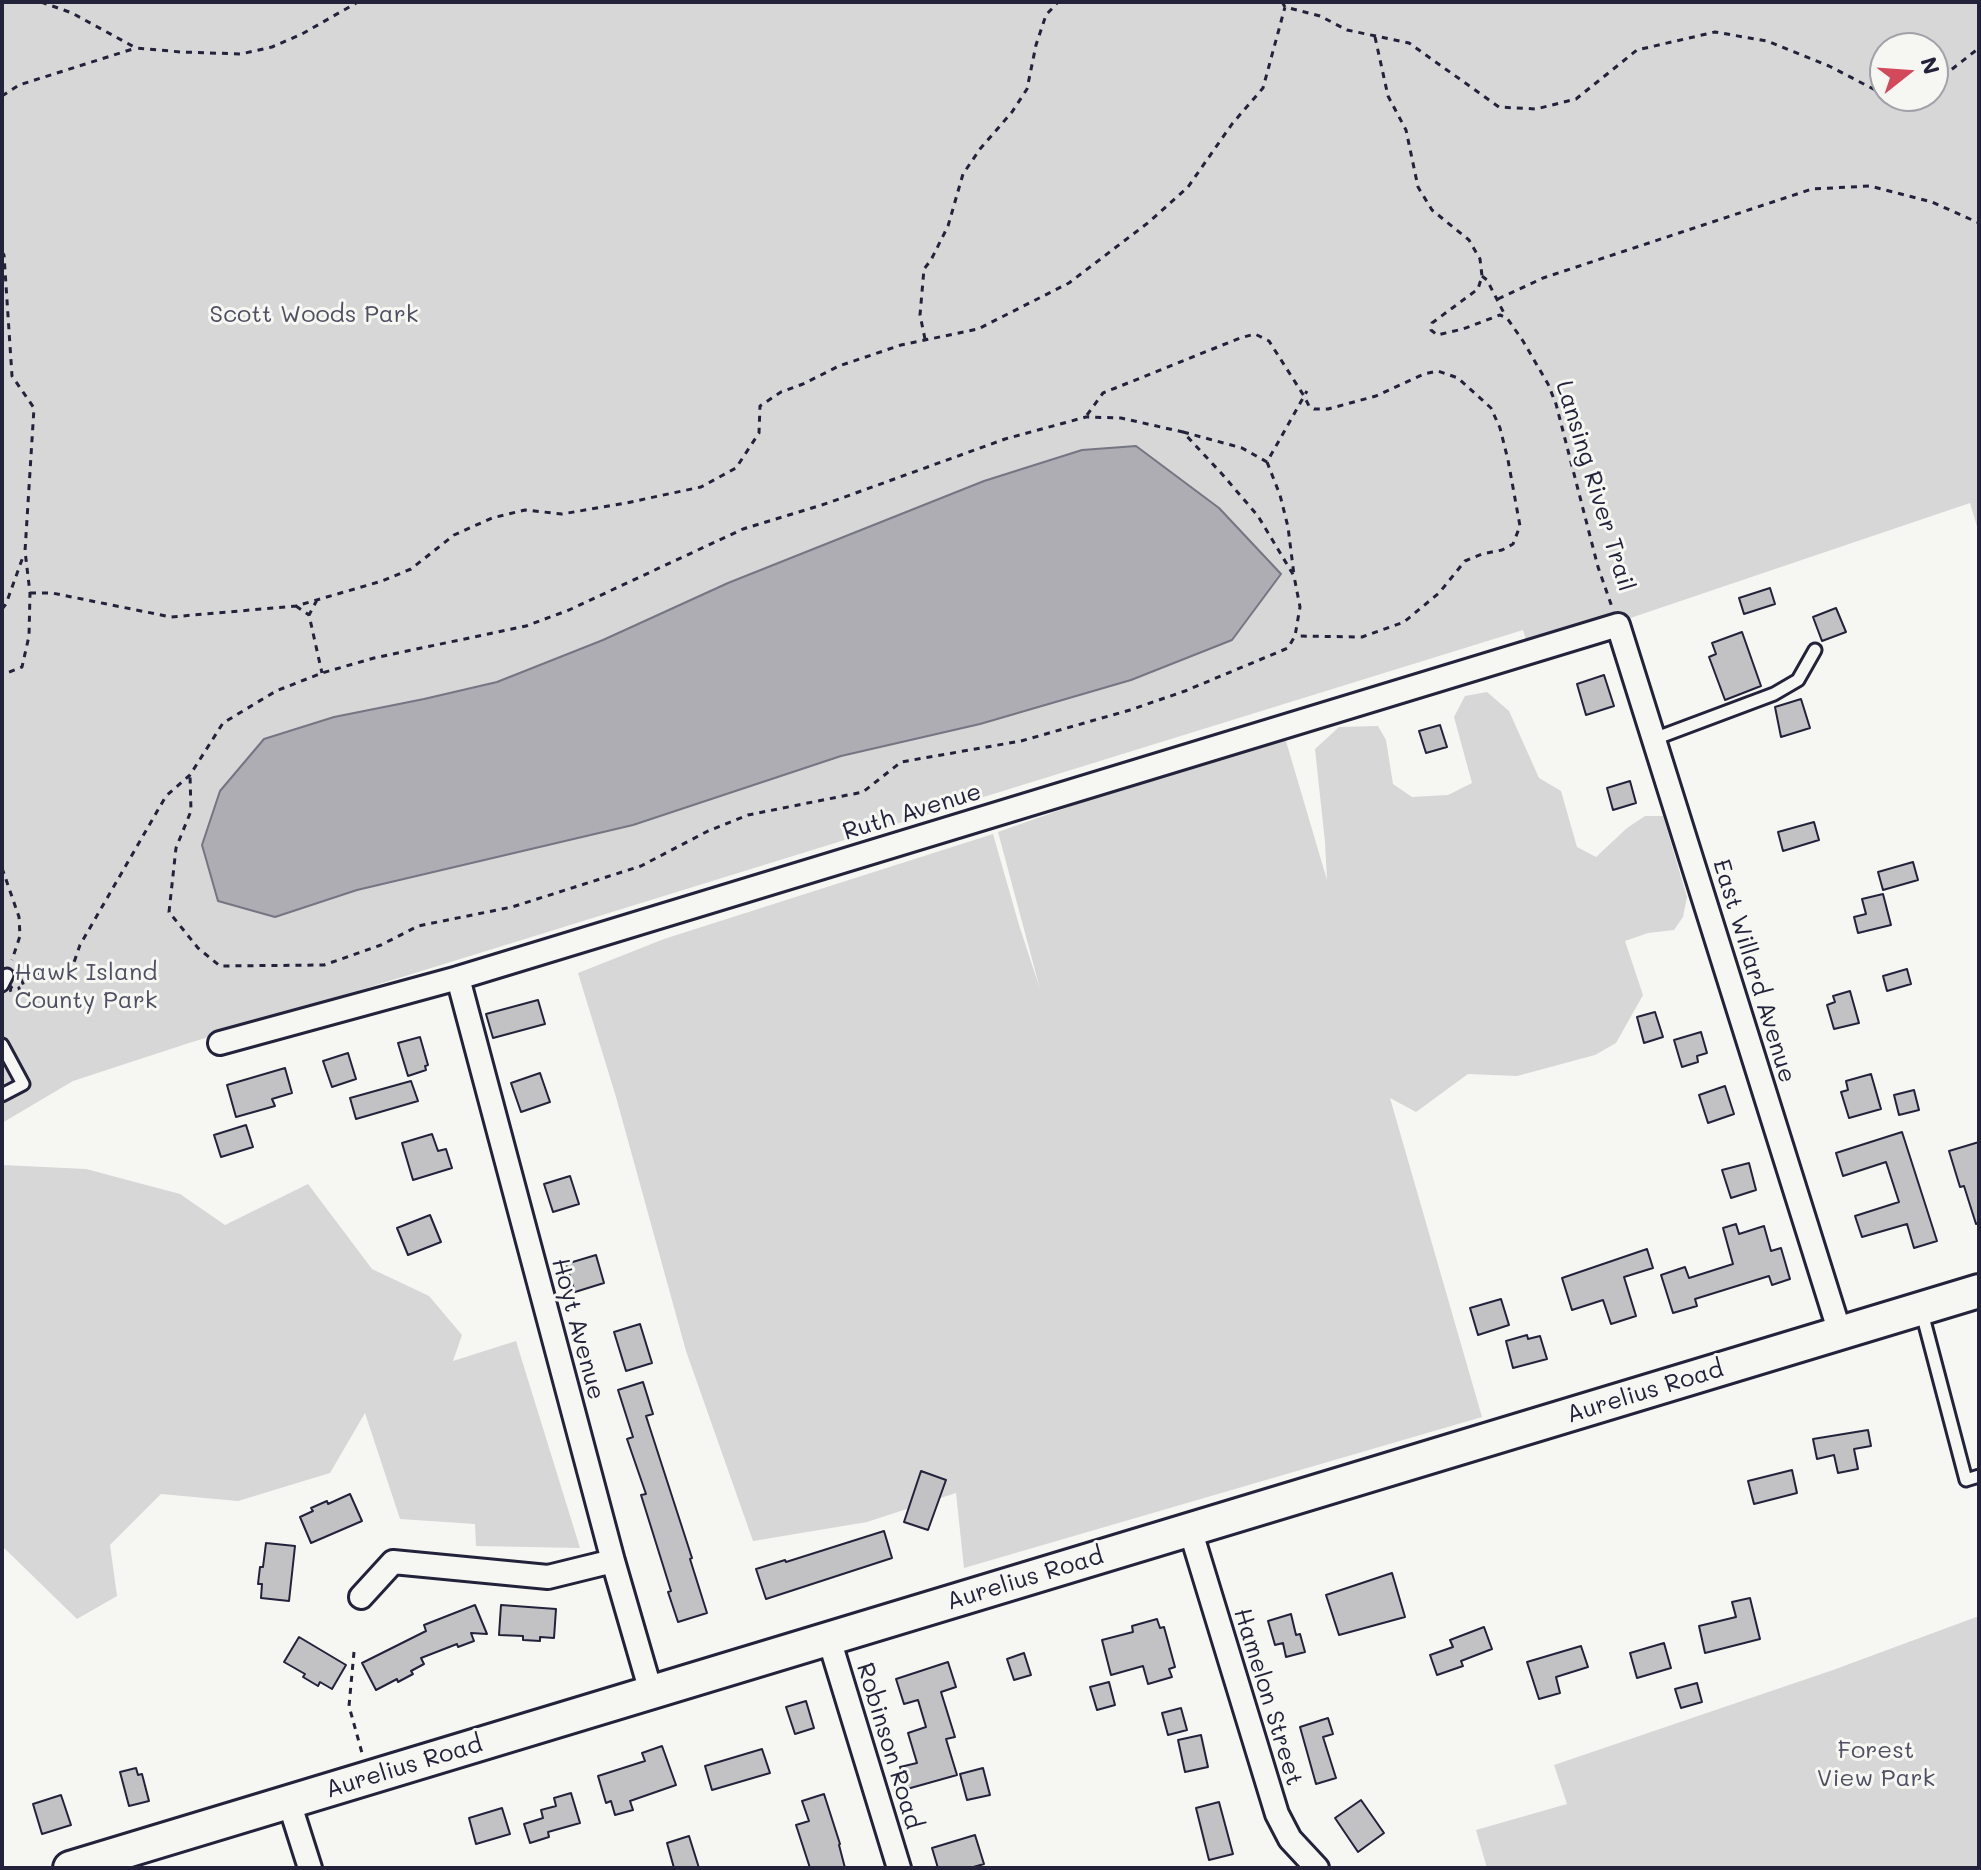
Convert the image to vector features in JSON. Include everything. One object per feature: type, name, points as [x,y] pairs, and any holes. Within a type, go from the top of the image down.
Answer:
[{"type":"street","name":"East Willard Avenue","points":[[1618,625],[1840,1333]]},
{"type":"street","name":"Ruth Avenue","points":[[220,1043],[458,978],[1618,625]]},
{"type":"street","name":"Hoyt Avenue","points":[[458,978],[613,1561],[651,1692]]},
{"type":"street","name":"Aurelius Road","points":[[70,1868],[1979,1291]]},
{"type":"street","name":"Hamelon Street","points":[[1190,1529],[1277,1814],[1290,1839],[1317,1868]]},
{"type":"street","points":[[361,1597],[393,1562],[548,1577],[613,1561]]},
{"type":"street","name":"Robinson Road","points":[[829,1639],[899,1868]]},
{"type":"street","points":[[289,1802],[310,1868]]},
{"type":"lane","points":[[1654,739],[1774,694],[1798,680],[1815,650]]},
{"type":"lane","points":[[2,1045],[23,1084],[2,1095]]},
{"type":"lane","points":[[1920,1308],[1966,1480],[1979,1476]]},
{"type":"path","points":[[41,2],[72,13],[136,48]]},
{"type":"path","points":[[2,96],[19,85],[136,48],[241,54],[272,47],[358,2]]},
{"type":"path","points":[[925,339],[920,315],[924,269],[948,226],[963,174],[1027,89],[1046,15],[1058,2]]},
{"type":"path","points":[[1282,2],[1285,7],[1320,16],[1347,30],[1409,43],[1499,107],[1536,109],[1576,99],[1637,50],[1715,32],[1767,41],[1829,66],[1869,87]]},
{"type":"path","points":[[30,593],[52,593],[171,617],[296,606],[382,581],[411,569],[454,535],[492,518],[525,510],[562,514],[701,487],[736,468],[759,433],[760,406],[781,392],[839,366],[925,339],[978,329],[1069,283],[1149,222],[1188,187],[1232,124],[1263,88],[1285,7]]},
{"type":"path","points":[[1375,37],[1388,96],[1406,130],[1418,187],[1432,210],[1469,240],[1480,259],[1482,276],[1478,289],[1432,323],[1431,330],[1437,335],[1500,315],[1507,318]]},
{"type":"path","points":[[1949,71],[1979,48]]},
{"type":"path","points":[[1498,299],[1543,278],[1812,189],[1870,186],[1932,202],[1979,223]]},
{"type":"path","points":[[2,252],[12,376],[34,408],[25,551],[30,593],[29,636],[22,667],[2,675]]},
{"type":"path","name":"Lansing River Trail","points":[[1482,276],[1548,384],[1556,404],[1598,567],[1618,625]]},
{"type":"path","points":[[1086,417],[1103,393],[1255,334],[1269,341],[1306,394],[1309,406],[1314,409],[1328,409],[1376,396],[1424,374],[1438,371],[1458,378],[1491,408],[1508,460],[1520,526],[1513,544],[1465,561],[1439,593],[1404,622],[1362,637],[1295,636]]},
{"type":"path","points":[[1267,462],[1306,394]]},
{"type":"path","points":[[32,1004],[21,987],[20,975],[71,971],[80,945],[166,796],[190,775],[223,723],[276,691],[322,673],[374,658],[526,626],[569,610],[743,529],[828,503],[1005,439],[1086,417],[1121,418],[1242,448],[1267,462],[1288,527],[1300,607],[1295,636],[1288,648],[1143,706],[1021,741],[901,762],[863,792],[748,815],[708,831],[641,866],[512,907],[418,926],[381,945],[324,965],[220,966],[198,948],[169,912],[176,848],[191,811],[190,775]]},
{"type":"path","points":[[1183,432],[1258,516],[1294,576]]},
{"type":"path","points":[[2,609],[25,551]]},
{"type":"path","points":[[318,599],[309,615],[322,673]]},
{"type":"path","points":[[296,606],[309,615]]},
{"type":"path","points":[[2,868],[19,917],[20,936],[4,980]]},
{"type":"path","points":[[354,1652],[349,1706],[362,1753]]},
{"type":"green space","name":"Scott Woods Park","points":[[2,2],[1979,2],[1979,533],[1970,503],[1530,652],[1523,630],[73,1081],[2,1123]]},
{"type":"green space","points":[[1487,692],[1509,711],[1539,778],[1561,791],[1577,847],[1596,857],[1645,816],[1663,816],[1687,897],[1683,917],[1674,930],[1648,933],[1625,941],[1643,995],[1616,1043],[1595,1055],[1517,1076],[1468,1074],[1416,1112],[1390,1098],[1482,1417],[964,1568],[956,1493],[867,1522],[753,1541],[686,1351],[616,1097],[578,973],[664,939],[993,834],[1040,989],[998,832],[1283,731],[1327,880],[1315,749],[1339,727],[1378,726],[1386,740],[1393,784],[1412,797],[1448,795],[1472,783],[1454,717],[1465,696]]},
{"type":"green space","points":[[2,1165],[86,1169],[180,1194],[225,1225],[308,1184],[372,1269],[429,1296],[462,1335],[453,1361],[516,1341],[580,1548],[476,1546],[475,1524],[400,1519],[365,1413],[330,1473],[238,1501],[161,1494],[110,1545],[117,1596],[77,1619],[2,1546]]},
{"type":"green space","name":"Forest View Park","points":[[1979,1616],[1979,1868],[1487,1868],[1476,1830],[1567,1804],[1554,1765],[1833,1670]]},
{"type":"shaded area","points":[[1136,446],[1219,508],[1281,574],[1232,640],[1131,680],[980,724],[841,756],[633,825],[357,890],[275,917],[218,901],[202,845],[220,791],[264,739],[334,717],[497,682],[603,640],[728,583],[984,481],[1082,450]]},
{"type":"building","points":[[1770,588],[1775,604],[1744,614],[1739,598]]},
{"type":"building","points":[[1836,608],[1846,632],[1822,641],[1813,617]]},
{"type":"building","points":[[1742,632],[1761,686],[1725,700],[1709,657],[1716,654],[1712,643]]},
{"type":"building","points":[[1604,675],[1614,706],[1586,715],[1577,684]]},
{"type":"building","points":[[1801,699],[1810,728],[1781,737],[1775,707]]},
{"type":"building","points":[[1440,725],[1447,747],[1426,753],[1419,731]]},
{"type":"building","points":[[1630,781],[1636,803],[1613,810],[1607,788]]},
{"type":"building","points":[[1814,822],[1819,840],[1783,851],[1778,832]]},
{"type":"building","points":[[1913,862],[1918,880],[1883,890],[1878,872]]},
{"type":"building","points":[[1883,894],[1891,925],[1858,933],[1854,917],[1866,914],[1862,899]]},
{"type":"building","points":[[1907,969],[1911,984],[1887,991],[1883,976]]},
{"type":"building","points":[[1850,991],[1859,1023],[1834,1029],[1827,1005],[1835,1002],[1833,996]]},
{"type":"building","points":[[538,1000],[545,1024],[493,1038],[486,1014]]},
{"type":"building","points":[[1655,1012],[1663,1037],[1644,1043],[1637,1017]]},
{"type":"building","points":[[1701,1032],[1707,1053],[1697,1056],[1698,1062],[1682,1067],[1674,1040]]},
{"type":"building","points":[[420,1037],[428,1065],[425,1066],[426,1070],[408,1076],[398,1043]]},
{"type":"building","points":[[348,1053],[356,1079],[332,1087],[323,1061]]},
{"type":"building","points":[[285,1068],[292,1093],[272,1099],[275,1106],[236,1117],[227,1085]]},
{"type":"building","points":[[540,1073],[550,1102],[521,1112],[511,1083]]},
{"type":"building","points":[[1871,1074],[1881,1109],[1849,1118],[1841,1092],[1848,1090],[1846,1081]]},
{"type":"building","points":[[411,1081],[418,1101],[356,1119],[350,1098]]},
{"type":"building","points":[[1725,1086],[1734,1114],[1708,1123],[1699,1095]]},
{"type":"building","points":[[1914,1090],[1919,1110],[1899,1115],[1894,1095]]},
{"type":"building","points":[[246,1125],[253,1147],[221,1157],[214,1135]]},
{"type":"building","points":[[1902,1132],[1937,1241],[1914,1248],[1907,1224],[1862,1237],[1855,1216],[1899,1202],[1886,1162],[1843,1176],[1836,1153]]},
{"type":"building","points":[[432,1134],[438,1151],[446,1149],[452,1168],[413,1180],[402,1143]]},
{"type":"building","points":[[1979,1142],[1979,1223],[1976,1224],[1949,1151]]},
{"type":"building","points":[[1749,1163],[1756,1190],[1731,1198],[1722,1170]]},
{"type":"building","points":[[570,1176],[579,1204],[553,1212],[544,1184]]},
{"type":"building","points":[[430,1215],[441,1242],[408,1255],[397,1228]]},
{"type":"building","points":[[1736,1224],[1739,1234],[1764,1226],[1771,1251],[1781,1248],[1790,1279],[1772,1285],[1769,1276],[1695,1299],[1697,1306],[1673,1313],[1661,1275],[1685,1267],[1689,1278],[1733,1264],[1723,1228]]},
{"type":"building","points":[[1647,1249],[1653,1268],[1624,1277],[1636,1316],[1611,1324],[1603,1300],[1572,1310],[1562,1278]]},
{"type":"building","points":[[596,1255],[604,1283],[575,1292],[566,1264]]},
{"type":"building","points":[[1501,1299],[1509,1325],[1478,1335],[1470,1308]]},
{"type":"building","points":[[640,1324],[652,1363],[626,1371],[614,1332]]},
{"type":"building","points":[[1527,1335],[1528,1339],[1540,1336],[1547,1359],[1513,1368],[1506,1341]]},
{"type":"building","points":[[643,1382],[653,1414],[646,1416],[707,1613],[678,1622],[641,1495],[646,1494],[627,1439],[633,1437],[618,1390]]},
{"type":"building","points":[[1868,1430],[1871,1446],[1854,1449],[1858,1469],[1838,1473],[1834,1455],[1817,1459],[1813,1439]]},
{"type":"building","points":[[1792,1470],[1797,1493],[1754,1504],[1748,1481]]},
{"type":"building","points":[[921,1471],[946,1480],[928,1530],[904,1522]]},
{"type":"building","points":[[350,1494],[362,1521],[311,1543],[300,1517],[313,1511],[311,1508]]},
{"type":"building","points":[[884,1531],[892,1558],[766,1599],[756,1569]]},
{"type":"building","points":[[266,1543],[295,1546],[289,1601],[261,1598],[262,1584],[258,1584]]},
{"type":"building","points":[[1392,1573],[1405,1617],[1339,1635],[1326,1595]]},
{"type":"building","points":[[1750,1598],[1760,1639],[1705,1653],[1699,1626],[1736,1617],[1732,1602]]},
{"type":"building","points":[[475,1605],[487,1634],[471,1633],[474,1641],[421,1658],[424,1664],[411,1671],[413,1674],[376,1690],[362,1663],[426,1631],[424,1625]]},
{"type":"building","points":[[501,1605],[556,1609],[554,1638],[540,1637],[540,1641],[523,1640],[523,1636],[499,1635]]},
{"type":"building","points":[[1291,1614],[1296,1635],[1300,1634],[1305,1652],[1286,1657],[1283,1643],[1275,1645],[1268,1621]]},
{"type":"building","points":[[1157,1619],[1160,1628],[1164,1627],[1175,1667],[1169,1669],[1172,1677],[1148,1684],[1143,1666],[1111,1675],[1102,1640],[1133,1632],[1132,1626]]},
{"type":"building","points":[[1484,1627],[1492,1649],[1461,1661],[1463,1666],[1437,1675],[1430,1655],[1453,1647],[1450,1640]]},
{"type":"building","points":[[299,1637],[346,1665],[332,1689],[320,1682],[318,1686],[284,1662]]},
{"type":"building","points":[[1664,1643],[1671,1668],[1637,1678],[1630,1653]]},
{"type":"building","points":[[1581,1646],[1588,1667],[1556,1677],[1560,1693],[1539,1699],[1527,1662]]},
{"type":"building","points":[[1024,1653],[1031,1675],[1014,1680],[1007,1659]]},
{"type":"building","points":[[948,1662],[956,1687],[941,1692],[955,1737],[946,1739],[957,1775],[907,1789],[900,1767],[917,1763],[908,1733],[926,1727],[918,1700],[904,1704],[896,1679]]},
{"type":"building","points":[[1109,1682],[1115,1705],[1097,1710],[1090,1687]]},
{"type":"building","points":[[1697,1683],[1702,1702],[1681,1708],[1675,1689]]},
{"type":"building","points":[[806,1701],[814,1728],[795,1734],[786,1707]]},
{"type":"building","points":[[1181,1708],[1187,1730],[1168,1735],[1162,1713]]},
{"type":"building","points":[[1328,1718],[1333,1734],[1323,1737],[1336,1778],[1316,1784],[1300,1727]]},
{"type":"building","points":[[1201,1735],[1208,1767],[1185,1772],[1178,1740]]},
{"type":"building","points":[[662,1746],[676,1785],[630,1801],[633,1810],[615,1815],[611,1801],[606,1803],[598,1776],[645,1761],[642,1753]]},
{"type":"building","points":[[762,1749],[770,1773],[712,1790],[705,1766]]},
{"type":"building","points":[[136,1768],[138,1775],[142,1774],[149,1801],[129,1806],[120,1772]]},
{"type":"building","points":[[983,1768],[990,1795],[967,1800],[960,1774]]},
{"type":"building","points":[[571,1793],[580,1823],[548,1832],[549,1837],[530,1843],[524,1824],[543,1818],[541,1810],[556,1806],[554,1798]]},
{"type":"building","points":[[824,1794],[845,1868],[810,1868],[796,1825],[809,1821],[802,1801]]},
{"type":"building","points":[[61,1795],[71,1825],[42,1834],[33,1804]]},
{"type":"building","points":[[1361,1800],[1384,1833],[1358,1852],[1335,1818]]},
{"type":"building","points":[[1219,1802],[1233,1854],[1209,1860],[1196,1808]]},
{"type":"building","points":[[502,1808],[510,1834],[476,1844],[469,1818]]},
{"type":"building","points":[[975,1835],[984,1864],[970,1868],[938,1868],[932,1848]]},
{"type":"building","points":[[689,1836],[699,1868],[674,1868],[667,1843]]},
{"type":"park label","name":"Hawk Island County Park","points":[[86,987]]}]
